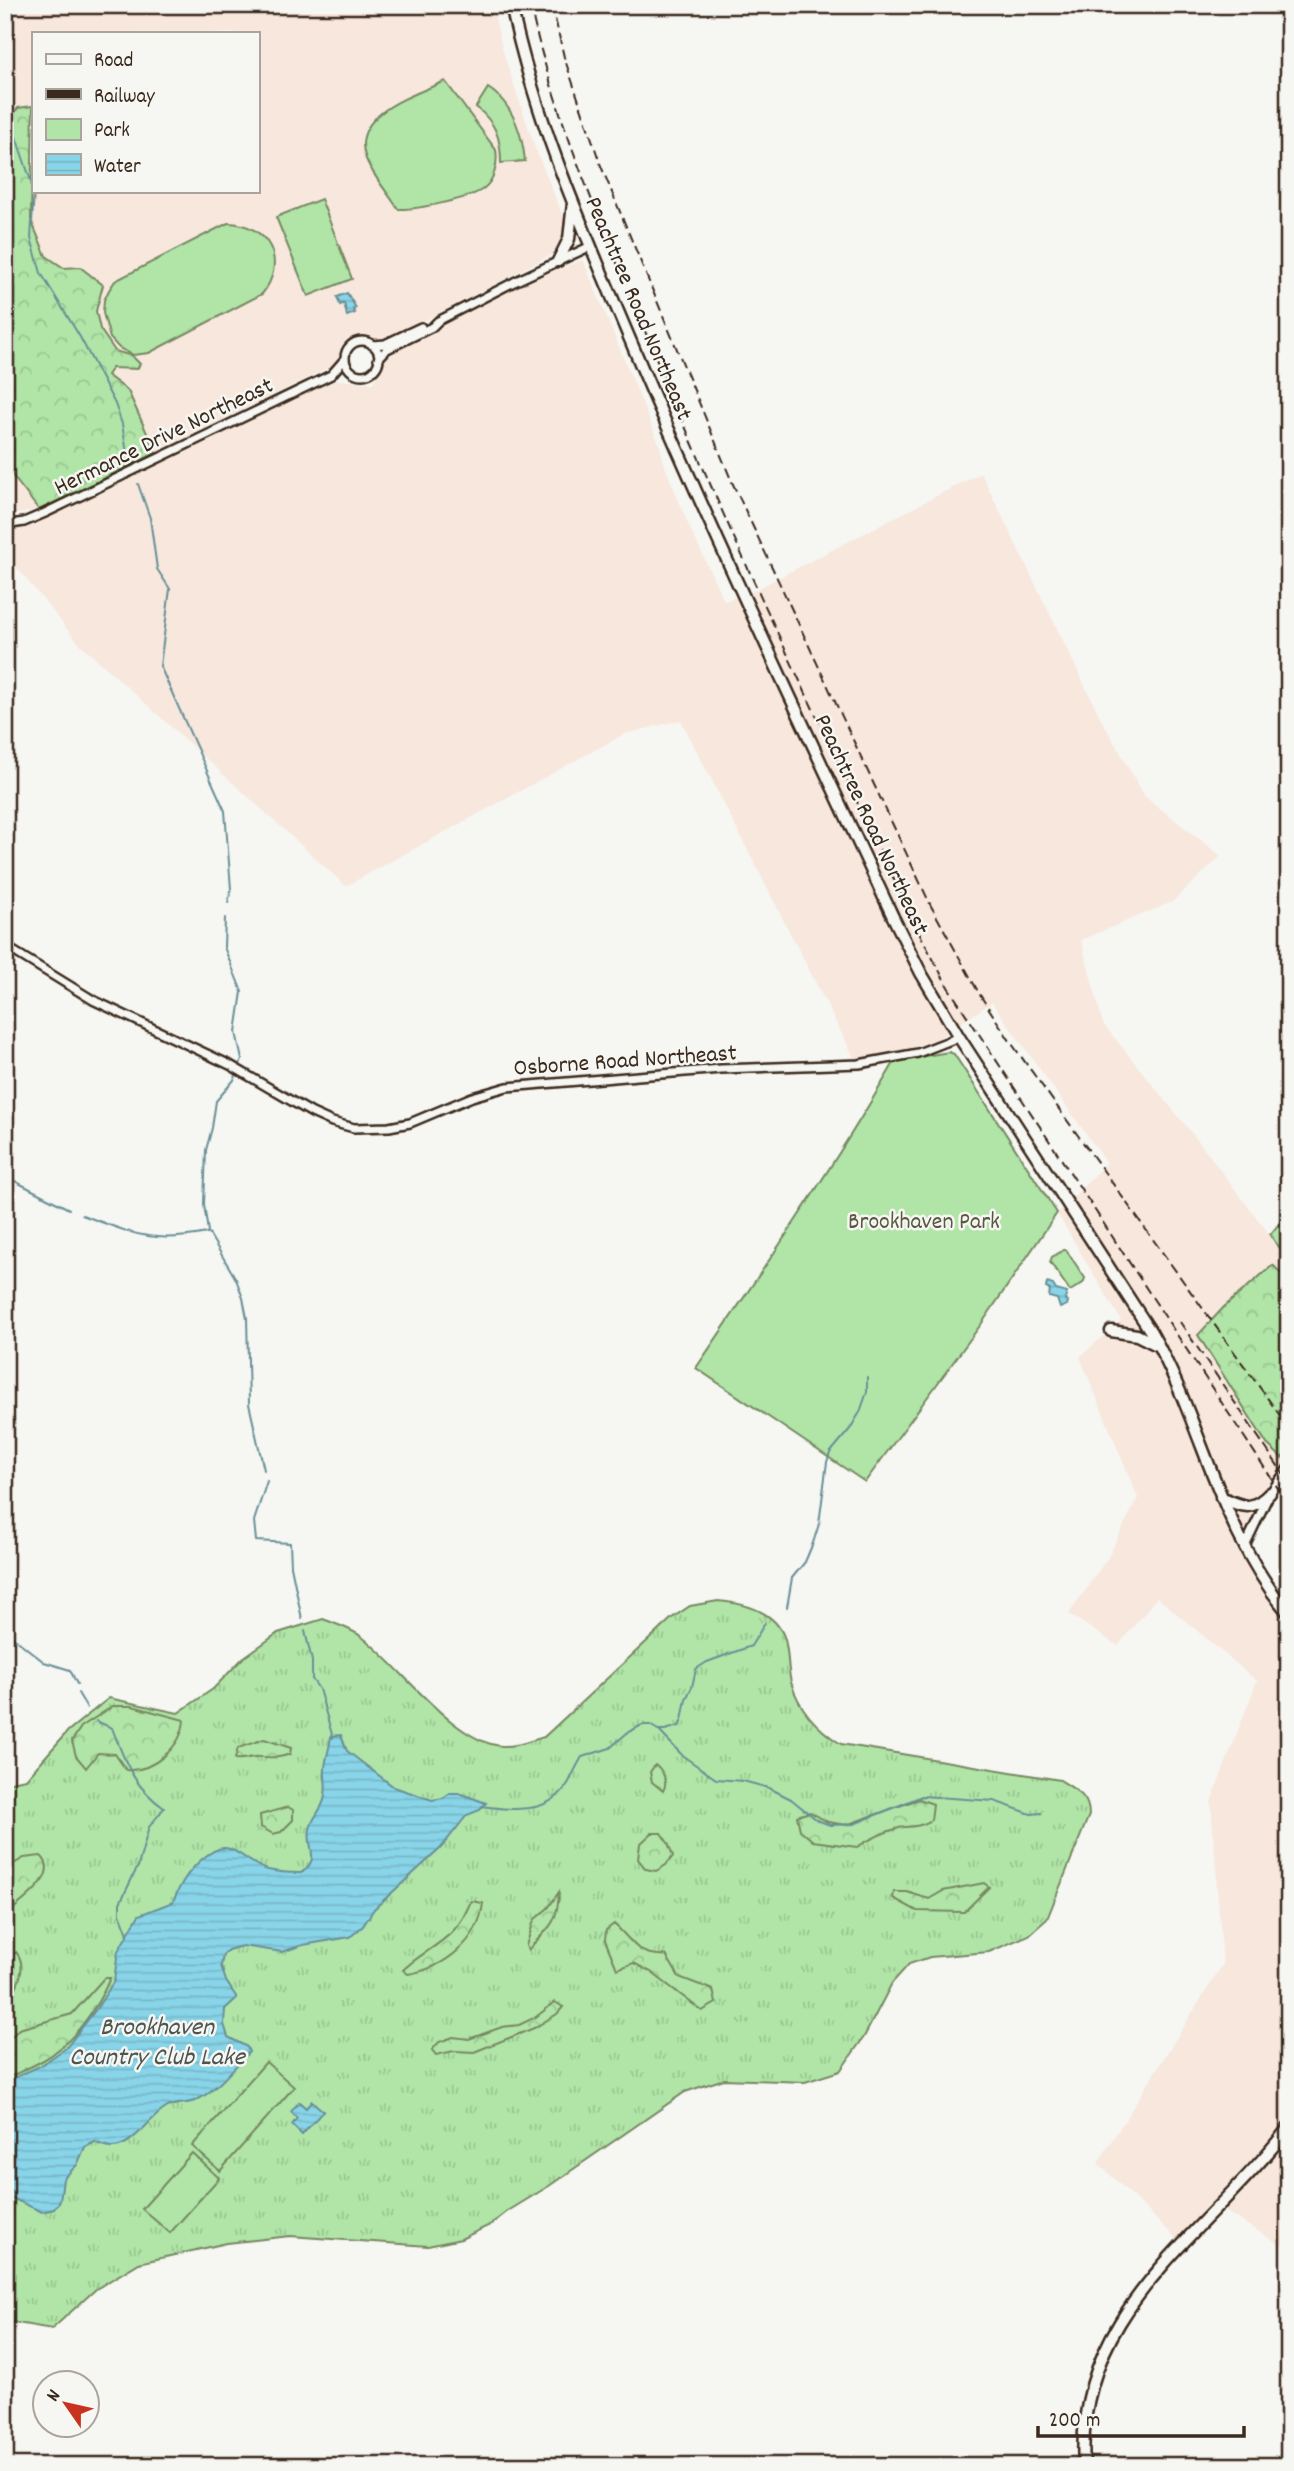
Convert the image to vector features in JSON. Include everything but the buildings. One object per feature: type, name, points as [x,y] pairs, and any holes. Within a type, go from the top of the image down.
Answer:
[{"type":"highway","name":"Peachtree Road Northeast","points":[[511,5],[531,90],[573,202],[691,484],[793,706],[921,973],[959,1037],[1139,1311],[1169,1364],[1244,1548],[1289,1614]]},
{"type":"highway","points":[[558,261],[569,239],[573,202]]},
{"type":"highway","points":[[1111,1331],[1137,1335],[1159,1346]]},
{"type":"highway","points":[[1222,1497],[1241,1507],[1248,1507],[1261,1503],[1270,1493]]},
{"type":"highway","points":[[1084,2466],[1082,2432],[1095,2374],[1124,2314],[1184,2241],[1270,2152],[1289,2127]]},
{"type":"street","name":"Hermance Drive Northeast","points":[[5,525],[24,522],[45,513],[334,372],[350,370],[359,374],[370,373],[387,349],[591,246]]},
{"type":"street","name":"Hermance Drive Northeast","points":[[334,372],[352,345],[362,341],[372,345],[385,344],[439,321]]},
{"type":"street","points":[[372,345],[379,359]]},
{"type":"street","points":[[345,359],[350,370]]},
{"type":"street","name":"Osborne Road Northeast","points":[[5,946],[93,1000],[230,1065],[312,1113],[354,1128],[410,1123],[472,1097],[507,1087],[720,1069],[859,1064],[918,1053],[959,1037]]},
{"type":"street","points":[[1244,1548],[1270,1493],[1289,1467]]},
{"type":"shaded area","points":[[5,5],[492,5],[503,52],[535,148],[574,243],[387,340],[362,338],[352,342],[332,366],[39,510],[5,516]]},
{"type":"shaded area","points":[[583,260],[659,444],[688,524],[724,601],[747,594],[981,473],[1102,721],[1145,797],[1221,856],[1172,902],[1081,940],[1103,1024],[1195,1137],[1289,1260],[1289,1475],[1249,1541],[1289,1613],[1289,2250],[1218,2207],[1179,2241],[1098,2163],[1223,1964],[1211,1802],[1257,1681],[1157,1597],[1118,1646],[1069,1614],[1108,1557],[1138,1498],[1080,1357],[1121,1320],[1057,1213],[1107,1163],[992,1002],[940,1037],[937,1042],[890,1053],[895,1061],[857,1063],[681,720],[624,734],[346,886],[78,642],[5,553],[5,524],[47,514],[163,458],[337,380],[373,383],[388,355],[493,299]]},
{"type":"green space","points":[[445,81],[496,150],[493,176],[483,189],[476,193],[429,206],[398,209],[366,159],[363,143],[367,130],[375,118],[388,108]]},
{"type":"green space","points":[[488,88],[510,110],[525,161],[501,163],[500,146],[493,125],[476,107]]},
{"type":"green space","points":[[32,106],[31,220],[46,256],[64,268],[80,267],[103,285],[96,311],[100,329],[115,351],[132,356],[140,364],[137,369],[112,368],[107,375],[128,391],[156,453],[39,510],[5,466],[5,137],[11,118],[18,108]]},
{"type":"green space","points":[[321,199],[352,279],[308,296],[276,217]]},
{"type":"green space","points":[[228,223],[254,230],[264,237],[270,247],[273,270],[270,282],[262,294],[149,353],[133,355],[119,348],[110,338],[103,313],[104,300],[115,281]]},
{"type":"green space","name":"Brookhaven Park","points":[[949,1052],[954,1054],[1057,1213],[982,1323],[865,1482],[696,1368],[823,1178],[895,1061]]},
{"type":"green space","points":[[1289,1211],[1289,1260],[1270,1235]]},
{"type":"green space","points":[[1064,1250],[1085,1278],[1083,1283],[1070,1291],[1050,1262],[1052,1257]]},
{"type":"green space","points":[[1273,1265],[1289,1282],[1289,1368],[1286,1371],[1289,1373],[1289,1450],[1282,1458],[1267,1444],[1198,1335],[1224,1307]]},
{"type":"green space","points":[[718,1601],[755,1609],[772,1619],[785,1639],[794,1692],[817,1725],[841,1744],[1060,1780],[1080,1794],[1087,1802],[1089,1815],[1047,1919],[1029,1935],[989,1952],[930,1957],[909,1964],[892,1983],[864,2037],[840,2071],[805,2082],[724,2079],[685,2092],[490,2225],[461,2239],[428,2246],[290,2236],[227,2243],[139,2263],[96,2289],[52,2329],[5,2321],[5,1783],[26,1779],[68,1731],[109,1698],[178,1713],[213,1689],[243,1658],[278,1633],[323,1619],[362,1637],[428,1701],[464,1731],[483,1741],[512,1746],[544,1737],[672,1618],[690,1606]]},
{"type":"green space","points":[[113,1706],[132,1706],[184,1720],[182,1730],[172,1748],[146,1767],[126,1770],[115,1754],[98,1753],[86,1768],[76,1756],[72,1741],[81,1727]]},
{"type":"green space","points":[[264,1739],[291,1748],[290,1754],[235,1759],[238,1748]]},
{"type":"green space","points":[[655,1765],[664,1777],[663,1791],[652,1782],[650,1772]]},
{"type":"green space","points":[[919,1799],[933,1804],[931,1820],[888,1832],[857,1847],[813,1841],[800,1830],[797,1816],[810,1812],[828,1822],[846,1825]]},
{"type":"green space","points":[[288,1807],[293,1810],[293,1820],[281,1832],[273,1834],[261,1827],[260,1815]]},
{"type":"green space","points":[[652,1833],[661,1833],[673,1856],[666,1865],[656,1871],[646,1869],[638,1859],[640,1844]]},
{"type":"green space","points":[[41,1856],[46,1864],[42,1881],[5,1916],[5,1869],[24,1858]]},
{"type":"green space","points":[[984,1883],[989,1887],[964,1912],[917,1911],[893,1898],[894,1892],[907,1892],[929,1899],[943,1891]]},
{"type":"green space","points":[[559,1892],[554,1919],[528,1950],[526,1946],[534,1920],[548,1908]]},
{"type":"green space","points":[[471,1901],[483,1903],[480,1917],[475,1929],[458,1951],[422,1971],[408,1974],[403,1970],[453,1931]]},
{"type":"green space","points":[[614,1924],[642,1951],[666,1955],[679,1977],[713,1990],[716,2003],[702,2011],[651,1972],[634,1963],[617,1969],[605,1940],[606,1930]]},
{"type":"green space","points":[[16,1952],[21,1964],[20,1978],[5,2002],[5,1960]]},
{"type":"green space","points":[[104,1978],[110,1978],[105,1990],[72,2037],[51,2055],[5,2079],[5,2043],[19,2029],[72,2014]]},
{"type":"green space","points":[[555,2002],[563,2007],[557,2014],[534,2028],[474,2052],[454,2051],[436,2055],[432,2050],[439,2042],[453,2037],[469,2039],[502,2027],[519,2025],[536,2017]]},
{"type":"green space","points":[[266,2062],[294,2087],[220,2171],[192,2146]]},
{"type":"green space","points":[[192,2153],[219,2178],[170,2233],[142,2209]]},
{"type":"water","points":[[347,293],[356,308],[353,309],[355,313],[347,316],[344,303],[340,305],[337,297]]},
{"type":"water","points":[[1047,1283],[1053,1285],[1056,1290],[1067,1293],[1067,1305],[1060,1308],[1057,1299],[1049,1297]]},
{"type":"water","name":"Brookhaven Country Club Lake","points":[[341,1735],[347,1751],[394,1787],[432,1800],[443,1798],[450,1793],[459,1793],[486,1803],[480,1810],[467,1815],[440,1849],[374,1909],[363,1926],[350,1937],[303,1945],[282,1952],[242,1946],[228,1950],[223,1955],[221,1966],[226,1981],[237,1998],[225,2009],[224,2024],[228,2037],[247,2047],[249,2052],[204,2096],[193,2102],[166,2108],[125,2144],[116,2147],[95,2142],[85,2147],[77,2165],[63,2179],[60,2201],[54,2209],[42,2212],[14,2199],[5,2201],[5,2082],[40,2066],[66,2048],[114,1981],[118,1951],[139,1915],[173,1902],[187,1875],[211,1852],[228,1848],[272,1871],[301,1873],[307,1868],[312,1857],[310,1829],[325,1796],[325,1768],[331,1736]]},
{"type":"water","points":[[312,2101],[323,2111],[302,2135],[292,2125],[297,2118],[291,2112],[299,2102],[306,2108]]},
{"type":"waterway","points":[[5,89],[15,134],[32,184]]},
{"type":"waterway","points":[[34,192],[31,238],[41,273],[80,337],[115,404],[122,424],[129,464]]},
{"type":"waterway","points":[[138,484],[150,518],[157,569],[170,589],[160,666],[225,811],[231,889],[228,903]]},
{"type":"waterway","points":[[225,918],[224,947],[242,992],[236,1032],[242,1060],[239,1066]]},
{"type":"waterway","points":[[237,1071],[234,1080],[216,1101],[206,1150],[204,1204],[208,1232],[236,1279],[243,1298],[247,1318],[249,1404],[264,1470]]},
{"type":"waterway","points":[[5,1176],[69,1209]]},
{"type":"waterway","points":[[82,1215],[156,1237],[171,1238],[207,1233]]},
{"type":"waterway","points":[[787,1607],[792,1578],[805,1562],[819,1524],[830,1453],[860,1412],[867,1392],[867,1377]]},
{"type":"waterway","points":[[267,1481],[254,1521],[256,1541],[290,1543],[291,1566],[302,1619]]},
{"type":"waterway","points":[[482,1806],[519,1809],[542,1805],[561,1793],[582,1757],[610,1748],[627,1733],[642,1725],[650,1725],[658,1730],[679,1726],[696,1669],[707,1662],[751,1646],[765,1623]]},
{"type":"waterway","points":[[5,1631],[44,1662],[70,1670],[77,1684]]},
{"type":"waterway","points":[[305,1631],[312,1661],[312,1679],[319,1689],[333,1738]]},
{"type":"waterway","points":[[78,1693],[87,1708]]},
{"type":"waterway","points":[[96,1721],[112,1728],[137,1782],[164,1808],[149,1827],[138,1866],[120,1903],[120,1913],[128,1934]]},
{"type":"waterway","points":[[660,1732],[683,1756],[716,1779],[743,1781],[769,1788],[791,1799],[817,1820],[830,1825],[854,1824],[922,1796],[994,1801],[1031,1814],[1041,1813]]},
{"type":"railway","points":[[530,5],[551,86],[578,165],[673,398],[777,632],[923,940],[948,987],[1289,1505]]},
{"type":"railway","points":[[552,5],[564,57],[601,166],[732,482],[931,906],[980,995],[1012,1044],[1289,1428]]},
{"type":"railway","points":[[1180,1322],[1289,1482]]}]
